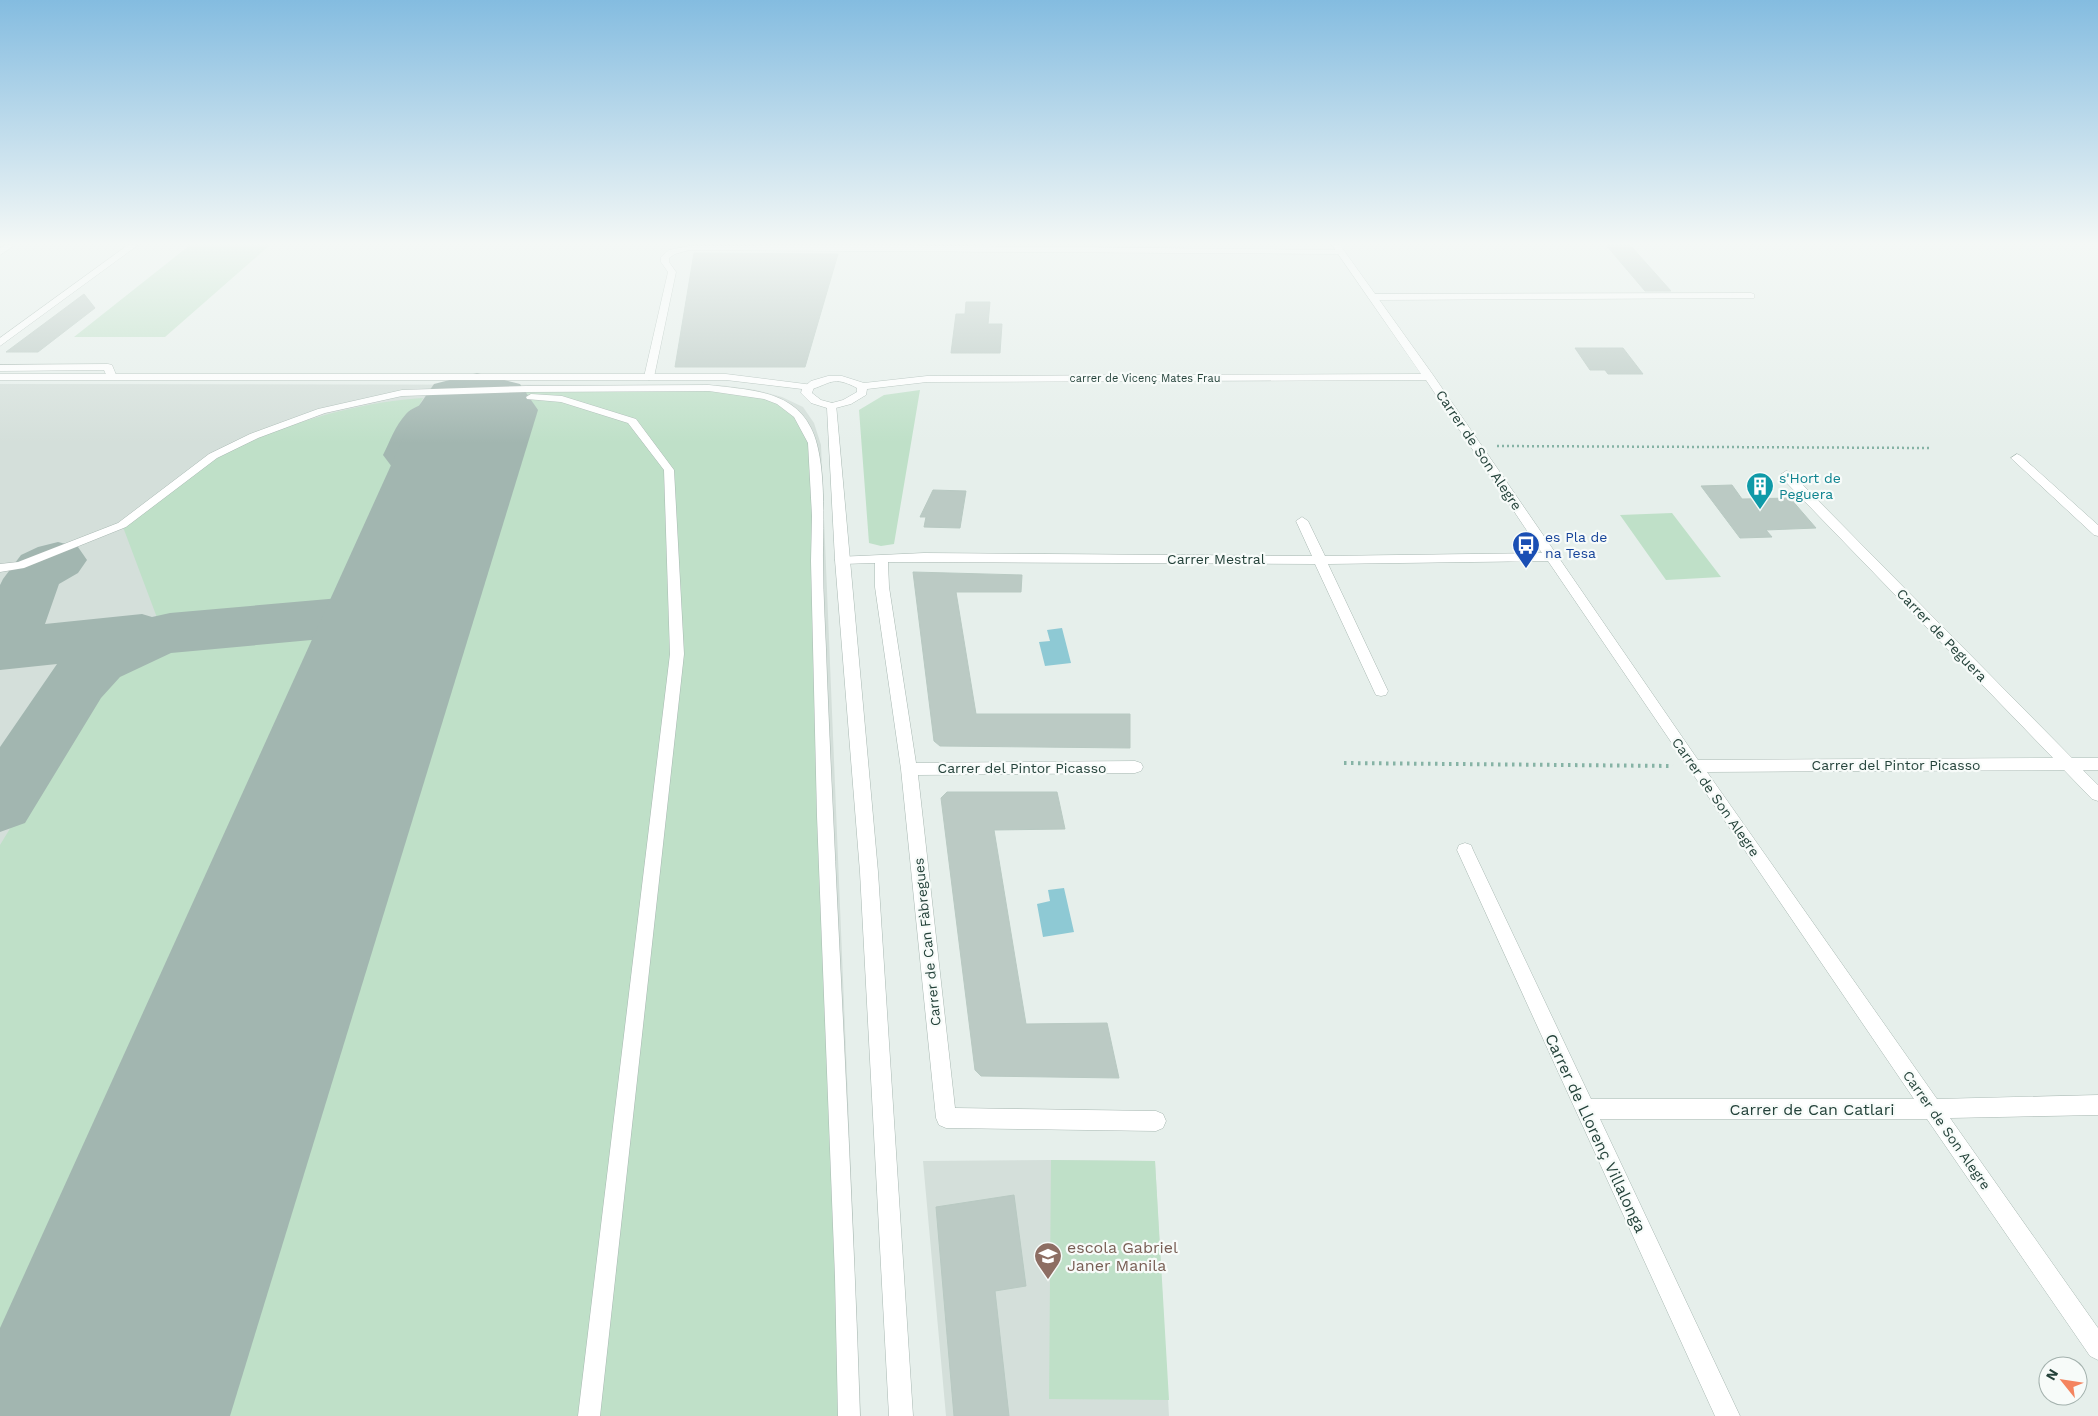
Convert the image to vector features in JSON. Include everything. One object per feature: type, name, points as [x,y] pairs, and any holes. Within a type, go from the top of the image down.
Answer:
[{"type":"street","points":[[0,343],[44,311]]},
{"type":"street","name":"Carrer de Son Alegre","points":[[1383,311],[1694,766],[2098,1348]]},
{"type":"street","points":[[0,368],[43,368],[110,372],[726,377],[809,387]]},
{"type":"street","points":[[0,377],[110,372]]},
{"type":"street","name":"carrer de Vicenç Mates Frau","points":[[862,386],[926,379],[1429,377]]},
{"type":"street","points":[[837,378],[852,380],[862,386],[862,393],[847,402],[832,406],[819,404],[810,399],[806,393],[809,387],[818,381],[837,378]]},
{"type":"street","points":[[832,406],[842,560],[869,872],[901,1416]]},
{"type":"street","points":[[2018,458],[2098,532]]},
{"type":"street","name":"Carrer de Peguera","points":[[1786,475],[2098,795]]},
{"type":"street","points":[[1302,521],[1381,691]]},
{"type":"street","name":"Carrer Mestral","points":[[842,560],[881,558],[1320,560],[1552,557]]},
{"type":"street","name":"Carrer de Can Fàbregues","points":[[881,558],[882,587],[909,768],[946,1118],[1156,1121]]},
{"type":"street","name":"Carrer del Pintor Picasso","points":[[1694,766],[2098,764]]},
{"type":"street","name":"Carrer del Pintor Picasso","points":[[909,768],[1136,767]]},
{"type":"street","name":"Carrer de Llorenç Villalonga","points":[[1465,850],[1728,1416]]},
{"type":"street","name":"Carrer de Can Catlari","points":[[1585,1109],[1933,1110],[2098,1105]]},
{"type":"lane","points":[[649,377],[662,311]]},
{"type":"lane","points":[[0,568],[20,565],[122,525],[213,456],[254,436],[322,411],[402,393],[457,390],[701,388],[745,392],[781,402],[798,415],[813,443],[818,516],[817,561],[826,842],[845,1267],[849,1416]]},
{"type":"lane","points":[[457,390],[562,399],[632,421],[669,470],[677,654],[589,1416]]},
{"type":"path","points":[[1476,446],[1929,448]]},
{"type":"path","points":[[1344,763],[1694,766]]},
{"type":"shaded area","points":[[0,384],[720,385],[756,390],[782,397],[803,407],[814,423],[821,445],[861,1416],[0,1416]]},
{"type":"shaded area","name":"escola Gabriel Janer Manila","points":[[923,1161],[1155,1161],[1169,1416],[946,1416]]},
{"type":"green space","points":[[107,311],[195,311],[165,337],[74,337]]},
{"type":"green space","points":[[675,388],[723,390],[773,399],[787,406],[798,415],[813,443],[845,1416],[164,1416],[517,392]]},
{"type":"green space","points":[[920,390],[894,544],[881,546],[869,543],[859,410],[884,395]]},
{"type":"green space","points":[[423,398],[394,457],[416,486],[376,576],[358,591],[337,603],[315,609],[159,623],[123,527],[199,469],[249,442],[307,420],[337,412],[366,405]]},
{"type":"green space","points":[[1672,513],[1721,577],[1666,580],[1620,515]]},
{"type":"green space","points":[[311,631],[329,637],[336,642],[342,660],[28,1416],[0,1416],[0,845],[96,687],[138,661],[160,650],[179,644]]},
{"type":"green space","points":[[1051,1160],[1155,1161],[1169,1400],[1049,1399]]},
{"type":"water","points":[[1062,628],[1071,663],[1045,666],[1039,642],[1050,641],[1047,630]]},
{"type":"water","points":[[1064,888],[1074,932],[1043,937],[1037,904],[1050,901],[1048,890]]},
{"type":"building","points":[[61,311],[91,311],[38,352],[6,352]]},
{"type":"building","points":[[684,311],[821,311],[805,367],[675,367]]},
{"type":"building","points":[[965,311],[989,311],[988,324],[1002,324],[1000,353],[951,353],[956,314],[965,314]]},
{"type":"building","points":[[1575,348],[1623,348],[1643,374],[1608,374],[1605,370],[1590,370]]},
{"type":"building","name":"s'Hort de Peguera","points":[[1732,485],[1742,499],[1790,498],[1816,528],[1766,530],[1772,537],[1740,538],[1701,486]]},
{"type":"building","points":[[933,490],[966,491],[960,528],[924,527],[926,517],[920,517]]},
{"type":"building","points":[[913,572],[1022,575],[1021,592],[956,592],[976,714],[1130,714],[1130,748],[940,746],[934,741]]},
{"type":"building","points":[[947,792],[1057,792],[1065,829],[994,830],[1026,1024],[1107,1023],[1119,1078],[981,1076],[975,1070],[941,798]]},
{"type":"building","points":[[1014,1195],[1026,1286],[995,1291],[1009,1416],[954,1416],[936,1207]]},
{"type":"taxiway","points":[[477,409],[486,412],[491,417],[492,425],[490,431],[487,436],[455,464],[440,502],[436,490],[409,455],[416,437],[424,424],[433,417],[454,411],[477,409]]},
{"type":"taxiway","points":[[345,617],[372,608],[391,597],[406,585],[440,502]]},
{"type":"taxiway","points":[[29,646],[18,643],[10,634],[32,579],[42,568],[58,560]]},
{"type":"taxiway","points":[[0,804],[78,682],[98,662],[144,640],[170,633],[345,617]]},
{"type":"taxiway","points":[[345,617],[367,623],[376,629],[384,637],[384,652]]},
{"type":"taxiway","points":[[0,649],[142,635]]},
{"type":"runway","points":[[97,1416],[477,410]]},
{"type":"place","name":"s'Hort de Peguera","points":[[1760,510]]},
{"type":"place","name":"es Pla de na Tesa","points":[[1526,569]]},
{"type":"place","name":"escola Gabriel Janer Manila","points":[[1048,1280]]}]
